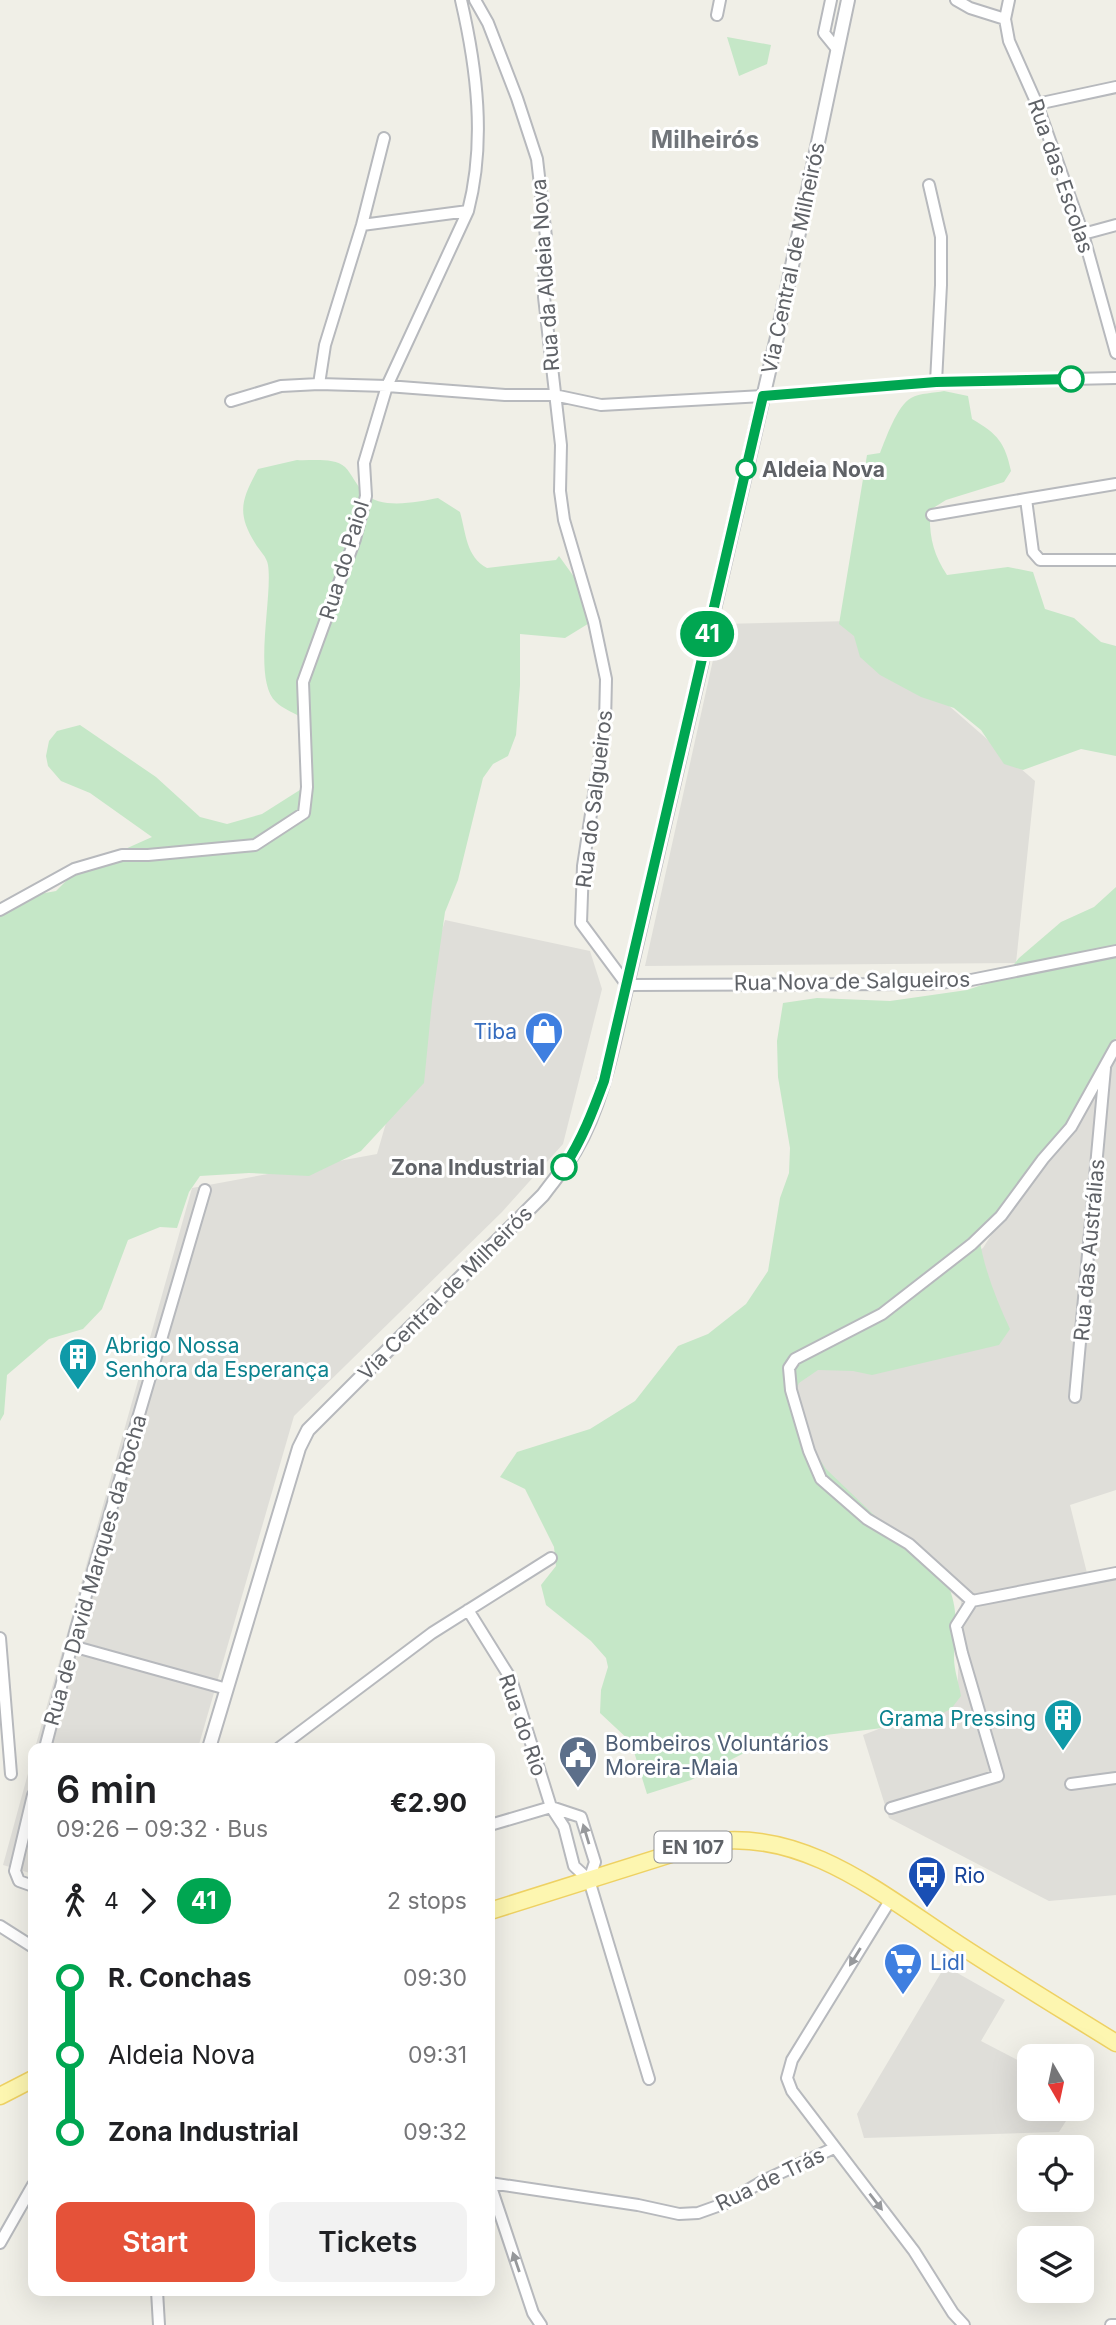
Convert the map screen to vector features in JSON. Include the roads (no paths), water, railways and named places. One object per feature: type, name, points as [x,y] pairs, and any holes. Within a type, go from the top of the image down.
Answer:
[{"type":"main road","name":"EN 107","points":[[495,1909],[709,1842],[738,1840],[788,1847],[828,1861],[1116,2043]]},
{"type":"main road","points":[[0,2096],[28,2082]]},
{"type":"street","name":"Rua do Paiol","points":[[0,910],[75,869],[122,855],[254,845],[304,813],[307,787],[303,682],[355,539],[366,496],[364,463],[387,386],[468,211],[474,188],[478,125],[472,48],[461,0]]},
{"type":"street","name":"Rua da Aldeia Nova","points":[[475,0],[488,23],[537,159],[546,237],[544,297],[554,395]]},
{"type":"street","points":[[717,15],[720,0]]},
{"type":"street","points":[[831,0],[824,33],[837,49]]},
{"type":"street","name":"Via Central de Milheirós","points":[[211,1743],[299,1448],[308,1430],[543,1195],[575,1150],[604,1081],[763,396],[848,0]]},
{"type":"street","points":[[956,0],[970,8],[1005,19]]},
{"type":"street","name":"Rua das Escolas","points":[[1009,0],[1005,19],[1009,41],[1037,104],[1083,234],[1116,353]]},
{"type":"street","points":[[1037,104],[1116,87]]},
{"type":"street","points":[[319,384],[325,345],[362,225],[384,138]]},
{"type":"street","points":[[929,185],[941,237],[936,382]]},
{"type":"street","points":[[362,225],[468,211]]},
{"type":"street","points":[[1083,234],[1116,225]]},
{"type":"street","points":[[231,401],[281,386],[319,384],[506,395],[554,395],[601,405],[763,396],[936,382],[1116,378]]},
{"type":"street","name":"Rua do Salgueiros","points":[[554,395],[561,445],[560,491],[564,520],[594,622],[606,679],[606,723],[583,866],[581,923],[627,985]]},
{"type":"street","points":[[932,515],[1116,484]]},
{"type":"street","points":[[1026,499],[1035,557],[1047,562],[1116,560]]},
{"type":"street","name":"Rua Nova de Salgueiros","points":[[627,985],[924,984],[971,980],[1116,951]]},
{"type":"street","points":[[972,1601],[909,1544],[867,1519],[821,1479],[809,1451],[791,1390],[789,1368],[795,1359],[881,1314],[972,1244],[1001,1216],[1042,1159],[1071,1127],[1116,1046]]},
{"type":"street","name":"Rua das Austrálias","points":[[1075,1397],[1106,1061]]},
{"type":"street","name":"Rua de David Marques da Rocha","points":[[46,1743],[205,1190]]},
{"type":"street","points":[[285,1743],[432,1633],[551,1558]]},
{"type":"street","points":[[891,1808],[998,1776],[956,1626],[972,1601],[1116,1573]]},
{"type":"street","name":"Rua do Rio","points":[[468,1610],[510,1679],[551,1807],[564,1827],[574,1866],[589,1880],[649,2078]]},
{"type":"street","points":[[0,1638],[11,1774]]},
{"type":"street","points":[[72,1646],[228,1689]]},
{"type":"street","points":[[1070,1784],[1116,1778]]},
{"type":"street","points":[[495,1824],[551,1807]]},
{"type":"street","name":"Rua do Rio","points":[[551,1807],[581,1817],[595,1862],[589,1880]]},
{"type":"street","points":[[28,1816],[15,1871],[19,1881],[28,1884]]},
{"type":"street","points":[[834,2148],[792,2091],[787,2078],[792,2060],[891,1899]]},
{"type":"street","points":[[0,1926],[28,1944]]},
{"type":"street","name":"Rua de Trás","points":[[495,2184],[638,2205],[679,2214],[698,2213],[726,2203],[763,2181],[834,2148],[914,2251],[953,2313],[964,2325]]},
{"type":"street","points":[[0,2243],[28,2194]]},
{"type":"street","points":[[495,2198],[533,2313],[541,2325]]},
{"type":"street","points":[[157,2296],[159,2325]]},
{"type":"place","name":"Aldeia Nova","points":[[746,469]]},
{"type":"place","name":"Tiba","points":[[544,1065]]},
{"type":"place","name":"Zona Industrial","points":[[564,1167]]},
{"type":"place","name":"Abrigo Nossa Senhora da Esperança","points":[[78,1391]]},
{"type":"place","name":"Grama Pressing","points":[[1063,1752]]},
{"type":"place","name":"Bombeiros Voluntários Moreira-Maia","points":[[578,1789]]},
{"type":"place","name":"Rio","points":[[927,1909]]},
{"type":"place","name":"Lidl","points":[[903,1996]]},
{"type":"district","name":"Milheirós","points":[[705,139]]}]
